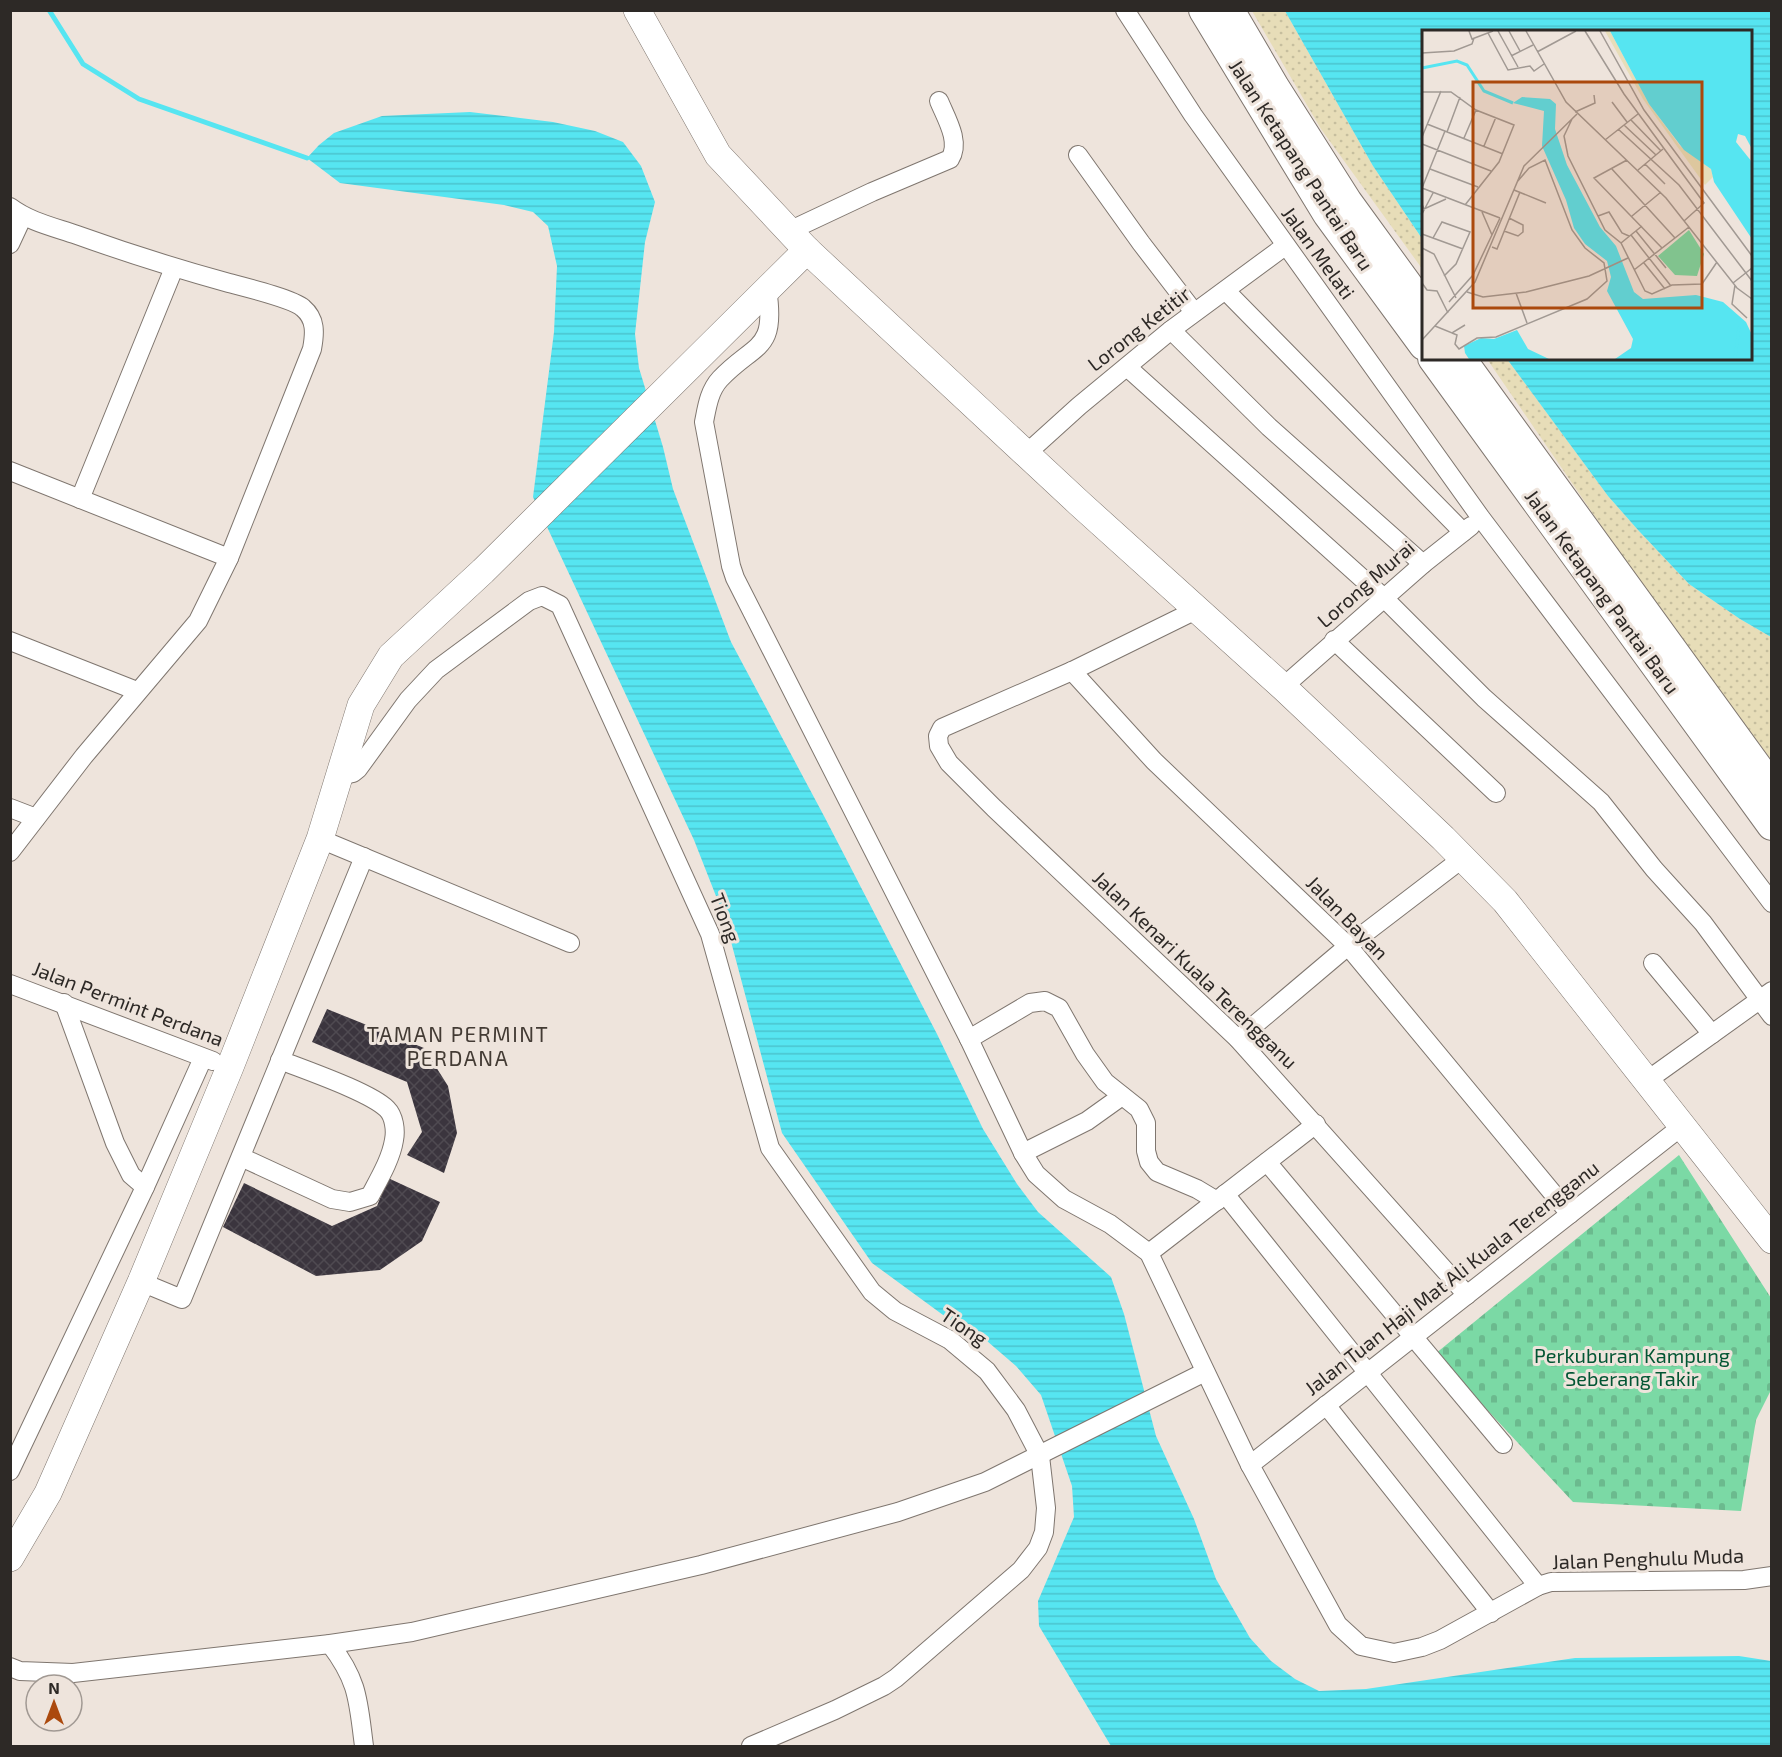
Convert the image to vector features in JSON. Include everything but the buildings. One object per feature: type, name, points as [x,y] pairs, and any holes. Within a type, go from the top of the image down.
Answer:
[{"type":"main road","name":"Jalan Ketapang Pantai Baru","points":[[1204,10],[1328,214],[1422,342]]},
{"type":"main road","name":"Jalan Ketapang Pantai Baru","points":[[1229,10],[1274,87],[1347,202],[1422,305]]},
{"type":"main road","name":"Jalan Ketapang Pantai Baru","points":[[1434,360],[1772,825]]},
{"type":"main road","name":"Jalan Ketapang Pantai Baru","points":[[1461,360],[1772,788]]},
{"type":"street","points":[[637,10],[718,155],[798,241],[1079,503],[1283,687],[1463,858],[1505,901],[1645,1082],[1772,1240]]},
{"type":"street","name":"Jalan Melati","points":[[1125,10],[1177,93],[1481,518],[1772,903]]},
{"type":"street","points":[[10,1558],[48,1493],[141,1282],[230,1067],[320,839],[361,705],[391,656],[483,571],[767,289],[798,241],[872,192],[950,159],[954,153],[955,141],[939,101]]},
{"type":"street","points":[[1078,155],[1140,243],[1194,312]]},
{"type":"street","points":[[10,244],[17,211],[174,268],[254,289],[302,307],[311,318],[316,330],[312,349],[229,558],[198,621],[137,691],[10,852]]},
{"type":"street","name":"Lorong Ketitir","points":[[1027,453],[1079,406],[1171,330],[1285,246]]},
{"type":"street","points":[[80,499],[174,268]]},
{"type":"street","points":[[767,289],[771,313],[768,331],[760,345],[719,380],[708,399],[704,422],[731,566],[735,578],[969,1039],[1023,1153],[1036,1174],[1064,1199],[1110,1224],[1149,1253],[1316,1124]]},
{"type":"street","points":[[1226,291],[1463,532]]},
{"type":"street","points":[[1171,330],[1269,427],[1423,564]]},
{"type":"street","points":[[1127,367],[1384,598],[1484,698],[1601,802],[1654,869],[1765,995],[1772,1016]]},
{"type":"street","points":[[10,471],[229,558]]},
{"type":"street","name":"Lorong Murai","points":[[1283,687],[1423,564],[1481,518]]},
{"type":"street","name":"Tiong","points":[[339,776],[353,773],[358,769],[408,700],[436,670],[529,601],[542,597],[560,605],[711,934],[770,1148],[872,1292],[895,1311],[950,1341],[987,1371],[1048,1452]]},
{"type":"street","points":[[1072,671],[1196,610]]},
{"type":"street","points":[[1334,640],[1496,793]]},
{"type":"street","points":[[10,641],[137,691]]},
{"type":"street","name":"Jalan Kenari Kuala Terengganu","points":[[1072,671],[942,728],[938,736],[939,746],[950,763],[994,808],[1238,1039],[1467,1295]]},
{"type":"street","name":"Jalan Bayan","points":[[1072,671],[1154,761],[1348,946],[1570,1214]]},
{"type":"street","points":[[10,808],[36,818]]},
{"type":"street","points":[[320,839],[570,943]]},
{"type":"street","points":[[141,1282],[182,1299],[364,857]]},
{"type":"street","points":[[1238,1039],[1348,946],[1463,858]]},
{"type":"street","points":[[1653,963],[1712,1034]]},
{"type":"street","name":"Jalan Permint Perdana","points":[[10,984],[230,1067]]},
{"type":"street","points":[[1645,1082],[1765,995]]},
{"type":"street","points":[[969,1039],[1030,1003],[1045,1001],[1059,1008],[1085,1054],[1105,1082],[1139,1109],[1146,1123],[1146,1151],[1149,1162],[1157,1172],[1221,1198],[1368,1373],[1538,1586]]},
{"type":"street","points":[[64,1003],[115,1143],[131,1175],[145,1187]]},
{"type":"street","points":[[10,1471],[145,1187],[203,1058]]},
{"type":"street","points":[[241,1157],[332,1199],[350,1202],[370,1196],[383,1170],[394,1140],[393,1121],[388,1109],[371,1098],[280,1060]]},
{"type":"street","points":[[1023,1153],[1087,1120],[1122,1096]]},
{"type":"street","name":"Jalan Tuan Haji Mat Ali Kuala Terengganu","points":[[1250,1465],[1681,1126]]},
{"type":"street","points":[[1267,1162],[1503,1444]]},
{"type":"street","name":"Jalan Penghulu Muda","points":[[1149,1253],[1250,1465],[1338,1625],[1361,1646],[1394,1653],[1422,1647],[1440,1640],[1538,1586],[1551,1582],[1744,1580],[1772,1576]]},
{"type":"street","points":[[10,1667],[20,1671],[74,1673],[330,1644],[412,1632],[701,1565],[898,1512],[985,1482],[1205,1371]]},
{"type":"street","points":[[1326,1405],[1491,1613]]},
{"type":"street","points":[[751,1746],[835,1710],[890,1683],[1021,1570],[1038,1548],[1044,1532],[1048,1452]]},
{"type":"street","points":[[330,1644],[344,1662],[356,1691],[364,1746]]},
{"type":"sand","points":[[1252,11],[1285,11],[1373,166],[1422,239],[1422,269],[1321,129]]},
{"type":"sand","points":[[1488,360],[1508,360],[1608,496],[1689,584],[1771,637],[1771,760],[1624,559]]},
{"type":"green space","name":"Perkuburan Kampung Seberang Takir","points":[[1679,1155],[1771,1298],[1771,1390],[1756,1420],[1741,1511],[1573,1502],[1435,1354]]},
{"type":"water","points":[[1285,11],[1771,11],[1771,637],[1689,584],[1608,496],[1508,360],[1752,360],[1752,30],[1422,30],[1422,239],[1373,166]]},
{"type":"water","points":[[470,112],[553,122],[595,131],[623,142],[641,166],[655,202],[645,242],[635,334],[639,368],[673,489],[731,642],[937,1034],[983,1129],[1017,1184],[1038,1212],[1111,1277],[1124,1314],[1156,1436],[1194,1519],[1216,1579],[1250,1638],[1271,1661],[1295,1679],[1319,1691],[1366,1689],[1575,1658],[1739,1656],[1771,1661],[1771,1746],[1111,1746],[1039,1626],[1038,1601],[1074,1517],[1072,1486],[1041,1395],[1016,1366],[987,1341],[954,1323],[872,1263],[782,1133],[725,919],[694,840],[533,497],[554,332],[557,266],[548,226],[533,212],[504,205],[340,183],[307,158],[334,133],[382,116]]},
{"type":"waterway","points":[[49,10],[83,64],[139,99],[307,158]]},
{"type":"district","name":"TAMAN PERMINT PERDANA","points":[[458,1047]]}]
